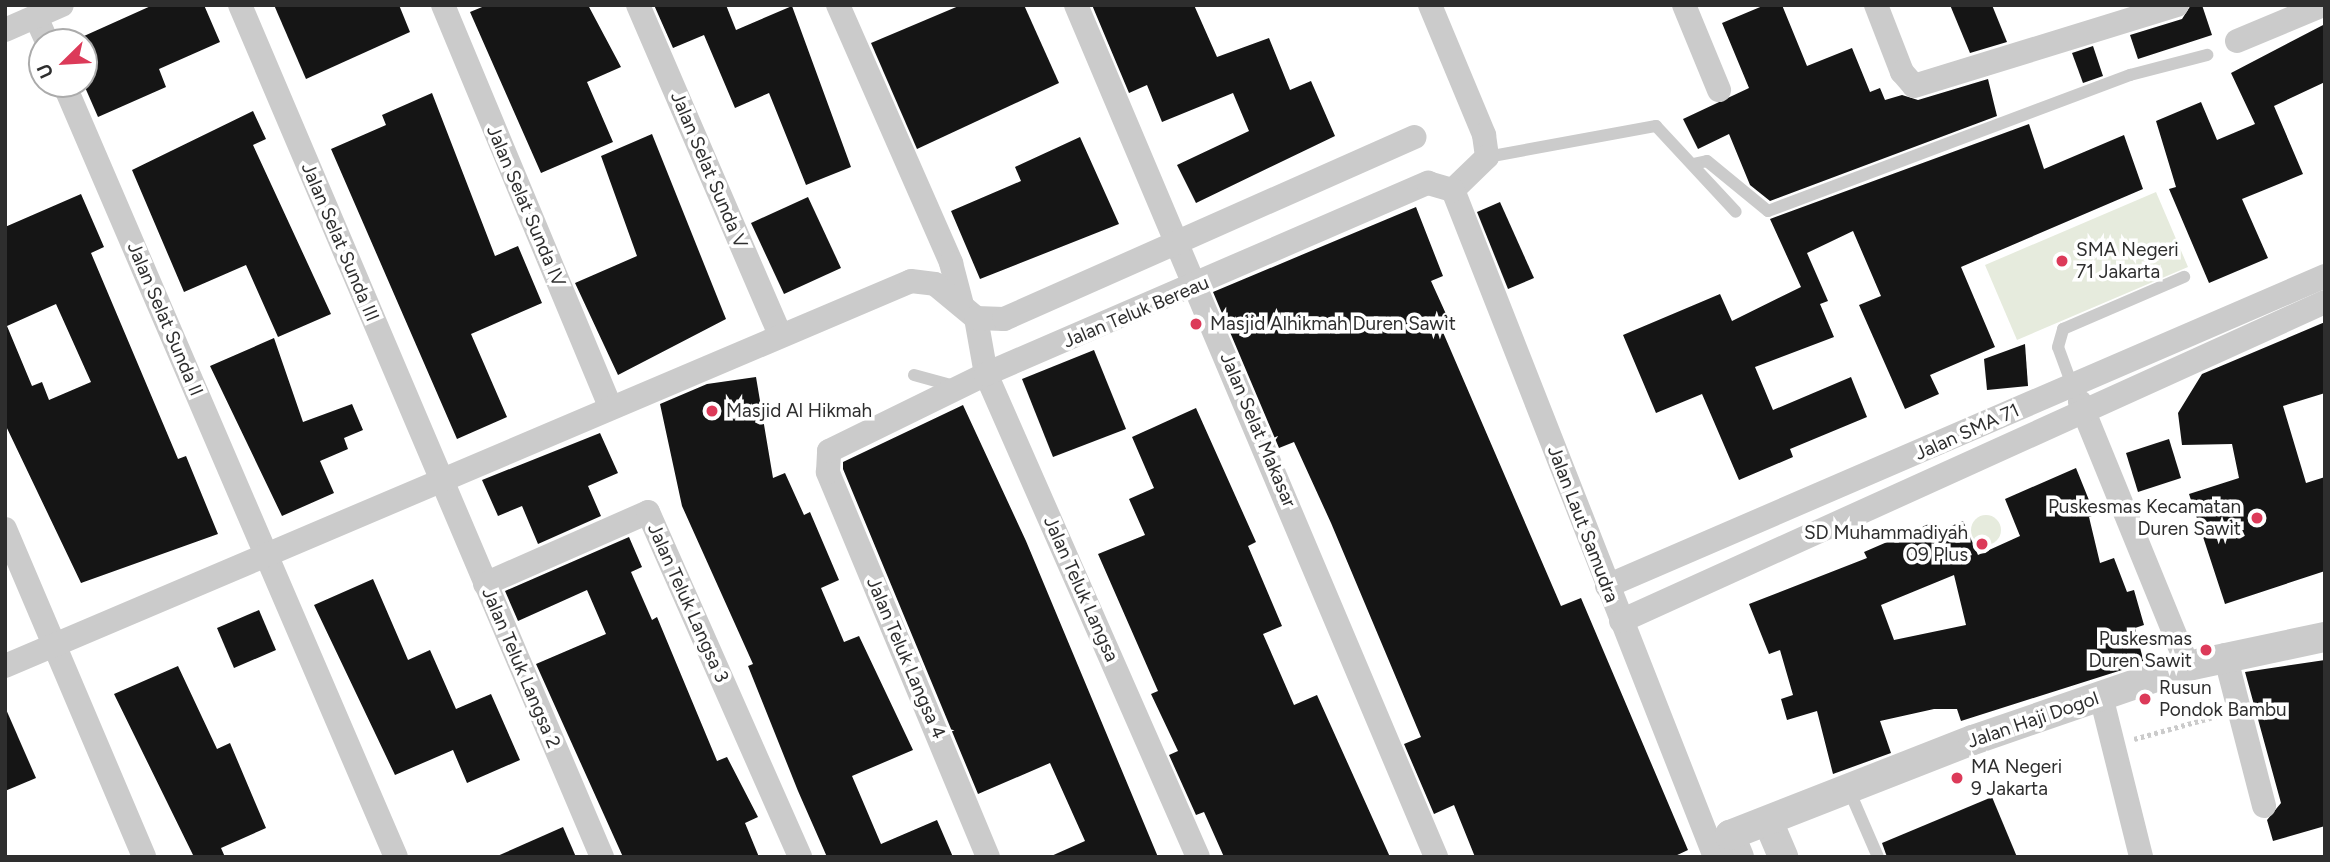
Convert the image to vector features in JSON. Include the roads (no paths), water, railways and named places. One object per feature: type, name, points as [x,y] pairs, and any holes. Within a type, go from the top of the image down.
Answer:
[{"type":"street","points":[[5,30],[62,5]]},
{"type":"street","name":"Jalan Selat Sunda III","points":[[240,5],[440,479]]},
{"type":"street","name":"Jalan Selat Sunda IV","points":[[443,5],[610,407]]},
{"type":"street","name":"Jalan Selat Sunda V","points":[[638,5],[780,334]]},
{"type":"street","name":"Jalan Teluk Langsa","points":[[838,5],[951,262],[969,311],[986,374],[1198,857]]},
{"type":"street","name":"Jalan Selat Makasar","points":[[1076,5],[1198,286],[1436,857]]},
{"type":"street","points":[[1430,5],[1474,105],[1487,157],[1453,190]]},
{"type":"street","points":[[1684,5],[1720,90]]},
{"type":"street","points":[[1876,5],[1902,72],[1914,86],[2177,5]]},
{"type":"street","points":[[2237,41],[2323,5]]},
{"type":"street","points":[[36,17],[41,28]]},
{"type":"street","name":"Jalan Selat Sunda II","points":[[70,98],[396,857]]},
{"type":"street","points":[[7,660],[55,647],[440,479],[911,281],[936,284],[969,311],[1004,319],[1414,137]]},
{"type":"street","name":"Jalan Teluk Bereau","points":[[826,459],[840,443],[986,374],[1198,286],[1428,183],[1453,190]]},
{"type":"street","name":"Jalan Laut Samudra","points":[[1453,190],[1621,621],[1723,848]]},
{"type":"street","name":"Jalan SMA 71","points":[[1607,586],[1773,517],[2325,276]]},
{"type":"street","name":"Jalan SMA 71","points":[[1621,621],[2085,414],[2325,302]]},
{"type":"street","points":[[2073,385],[2188,666]]},
{"type":"street","name":"Jalan Teluk Langsa 4","points":[[826,459],[988,857]]},
{"type":"street","name":"Jalan Teluk Langsa 2","points":[[440,479],[602,857]]},
{"type":"street","name":"Jalan Teluk Langsa 3","points":[[485,584],[648,512],[800,857]]},
{"type":"street","points":[[1773,517],[1787,549]]},
{"type":"street","points":[[5,529],[144,857]]},
{"type":"street","name":"Jalan Haji Dogol","points":[[1723,848],[1768,821],[2101,696],[2225,655],[2325,637]]},
{"type":"street","points":[[2225,655],[2264,806]]},
{"type":"street","points":[[2101,696],[2141,857]]},
{"type":"street","points":[[1768,821],[1783,857]]},
{"type":"lane","points":[[1692,164],[1707,161],[1768,211],[2130,75],[2207,55]]},
{"type":"lane","points":[[1487,157],[1650,125],[1692,164],[1736,212]]},
{"type":"lane","points":[[2073,385],[2058,347],[2063,329],[2185,277]]},
{"type":"lane","points":[[914,375],[957,388]]},
{"type":"lane","points":[[1849,789],[1878,857]]},
{"type":"place","name":"SMA Negeri 71 Jakarta","points":[[2062,261]]},
{"type":"place","name":"Masjid Alhikmah Duren Sawit","points":[[1196,324]]},
{"type":"place","name":"Masjid Al Hikmah","points":[[712,411]]},
{"type":"place","name":"Puskesmas Kecamatan Duren Sawit","points":[[2257,518]]},
{"type":"place","name":"SD Muhammadiyah 09 Plus","points":[[1982,544]]},
{"type":"place","name":"Puskesmas Duren Sawit","points":[[2206,650]]},
{"type":"place","name":"Rusun Pondok Bambu","points":[[2145,699]]},
{"type":"place","name":"MA Negeri 9 Jakarta","points":[[1957,778]]}]
